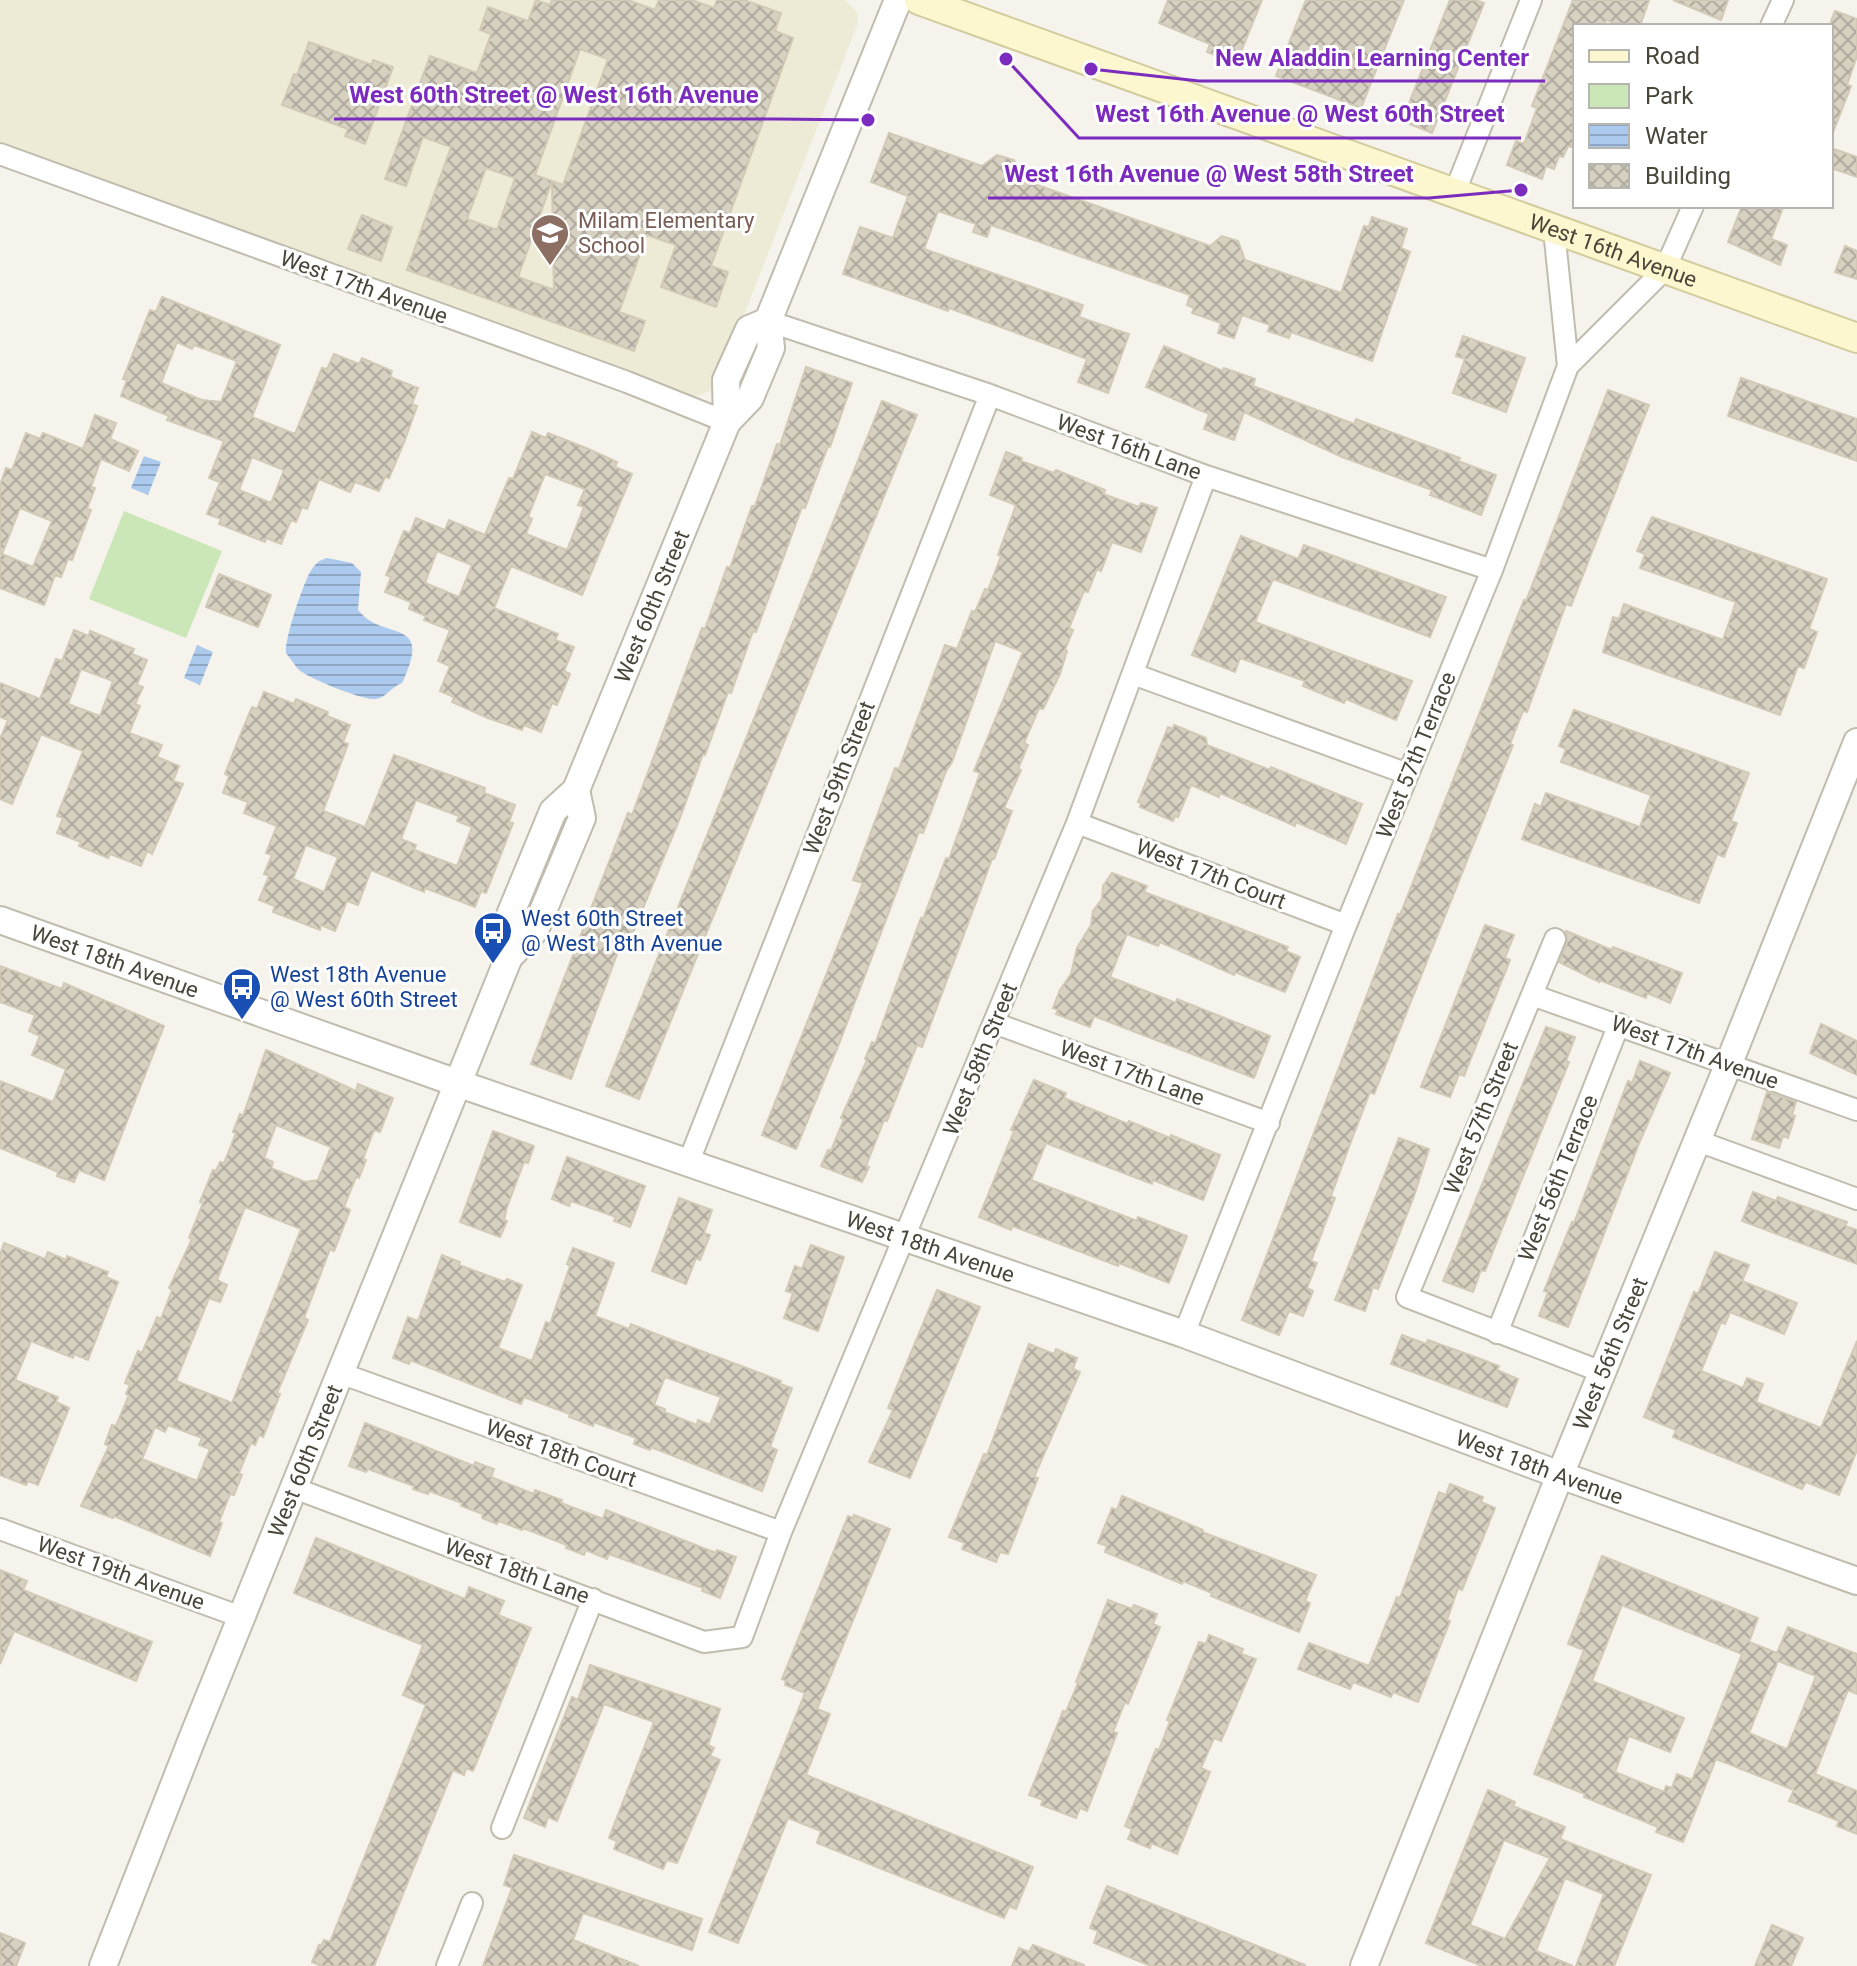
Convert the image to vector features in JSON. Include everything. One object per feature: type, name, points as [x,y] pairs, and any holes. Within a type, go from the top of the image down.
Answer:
[{"type":"main road","name":"West 16th Avenue","points":[[919,0],[1857,338]]},
{"type":"street","name":"West 60th Street","points":[[103,1966],[509,957],[535,930],[582,818],[576,790],[727,422],[726,380],[749,329],[768,321],[898,0]]},
{"type":"street","points":[[1454,194],[1531,0]]},
{"type":"street","points":[[1772,24],[1783,0]]},
{"type":"street","name":"West 17th Avenue","points":[[0,154],[627,382],[727,422]]},
{"type":"street","name":"West 57th Terrace","points":[[1184,1334],[1346,925],[1492,570],[1568,366],[1665,269],[1692,208]]},
{"type":"street","points":[[1554,230],[1568,366]]},
{"type":"street","name":"West 16th Lane","points":[[768,321],[990,395],[1206,476],[1492,570]]},
{"type":"street","name":"West 59th Street","points":[[689,1161],[990,395]]},
{"type":"street","name":"West 58th Street","points":[[742,1637],[781,1532],[1077,823],[1206,476]]},
{"type":"street","points":[[1133,674],[1408,774]]},
{"type":"street","name":"West 56th Street","points":[[1364,1966],[1857,742]]},
{"type":"street","name":"West 17th Court","points":[[1077,823],[1346,925]]},
{"type":"street","name":"West 18th Avenue","points":[[0,920],[457,1083],[1184,1334],[1560,1475],[1857,1581]]},
{"type":"street","name":"West 57th Street","points":[[1497,1333],[1407,1297],[1555,939]]},
{"type":"street","name":"West 17th Avenue","points":[[1532,995],[1857,1110]]},
{"type":"street","name":"West 17th Lane","points":[[994,1023],[1269,1123]]},
{"type":"street","name":"West 56th Terrace","points":[[1497,1333],[1619,1024]]},
{"type":"street","points":[[1698,1141],[1857,1199]]},
{"type":"street","points":[[1497,1333],[1602,1372]]},
{"type":"street","name":"West 18th Court","points":[[340,1373],[781,1532]]},
{"type":"street","name":"West 18th Lane","points":[[294,1488],[704,1642],[742,1637]]},
{"type":"street","name":"West 19th Avenue","points":[[0,1529],[241,1617]]},
{"type":"street","points":[[502,1828],[593,1599]]},
{"type":"street","points":[[447,1966],[472,1903]]},
{"type":"shaded area","name":"Milam Elementary School","points":[[0,0],[845,0],[857,12],[858,23],[715,389],[695,397],[0,145]]},
{"type":"green space","points":[[124,511],[222,551],[186,638],[89,599]]},
{"type":"water","points":[[144,456],[161,462],[148,495],[131,488]]},
{"type":"water","points":[[327,558],[352,563],[361,572],[358,610],[369,620],[402,633],[409,639],[412,648],[410,662],[402,683],[380,698],[370,699],[312,678],[298,669],[286,653],[291,624],[304,585],[315,565]]},
{"type":"water","points":[[197,645],[213,652],[200,685],[184,678]]},
{"type":"building","points":[[536,0],[550,5],[552,0],[628,0],[655,10],[659,0],[692,0],[714,8],[717,0],[744,0],[781,13],[775,31],[793,38],[711,266],[728,272],[716,307],[661,287],[676,245],[647,235],[619,312],[645,321],[634,351],[407,270],[451,147],[423,137],[406,186],[385,179],[430,56],[477,73],[491,34],[480,30],[488,7],[528,21]],"holes":[[[580,49],[608,59],[563,185],[535,175]],[[486,168],[515,178],[497,230],[467,219]],[[552,181],[554,290],[518,277]]]},
{"type":"building","points":[[1168,0],[1262,0],[1236,64],[1207,52],[1210,44],[1159,23]]},
{"type":"building","points":[[1306,0],[1404,0],[1361,108],[1276,76]]},
{"type":"building","points":[[1450,0],[1484,3],[1432,133],[1402,121]]},
{"type":"building","points":[[1573,0],[1649,0],[1641,24],[1617,24],[1606,20],[1605,24],[1573,24],[1573,147],[1568,146],[1563,157],[1559,156],[1554,169],[1546,166],[1542,179],[1507,165],[1516,141],[1524,144],[1537,108],[1532,106]]},
{"type":"building","points":[[1673,0],[1728,0],[1721,20]]},
{"type":"building","points":[[1835,11],[1857,19],[1857,56],[1847,85],[1851,86],[1833,132],[1833,24],[1831,21]]},
{"type":"building","points":[[309,42],[372,65],[373,60],[393,67],[365,144],[345,136],[348,129],[282,105]]},
{"type":"building","points":[[889,133],[982,166],[997,155],[1014,160],[1023,180],[1210,246],[1222,236],[1238,241],[1245,260],[1341,293],[1364,226],[1369,227],[1372,217],[1407,229],[1401,248],[1410,252],[1372,361],[1291,332],[1289,338],[1268,331],[1270,325],[1242,315],[1234,338],[1218,333],[1221,323],[1192,313],[1194,308],[1187,305],[1190,295],[991,225],[987,237],[973,232],[976,224],[938,211],[924,249],[1083,305],[1079,317],[1129,334],[1108,393],[1078,382],[1087,359],[949,308],[948,311],[843,274],[860,227],[893,238],[908,196],[871,182]]},
{"type":"building","points":[[1833,149],[1857,157],[1857,177],[1833,169]]},
{"type":"building","points":[[1741,208],[1782,210],[1771,239],[1787,245],[1780,265],[1728,242]]},
{"type":"building","points":[[362,215],[392,227],[381,261],[348,249]]},
{"type":"building","points":[[1845,246],[1857,251],[1857,279],[1835,272]]},
{"type":"building","points":[[162,297],[280,345],[252,417],[295,434],[322,368],[327,369],[334,354],[359,364],[362,358],[392,371],[390,377],[418,388],[412,404],[417,406],[389,478],[385,477],[379,491],[355,482],[350,492],[319,479],[307,509],[302,507],[296,522],[291,520],[281,544],[266,538],[265,542],[219,524],[221,519],[207,514],[220,482],[209,478],[224,441],[167,420],[169,416],[121,396],[127,380],[123,379],[150,310],[156,312]],"holes":[[[177,342],[237,361],[221,402],[202,400],[161,383]],[[252,457],[284,470],[271,503],[239,490]]]},
{"type":"building","points":[[1463,336],[1525,358],[1506,412],[1453,393],[1465,359],[1456,356]]},
{"type":"building","points":[[1164,346],[1223,371],[1224,368],[1255,379],[1253,386],[1354,424],[1356,419],[1460,458],[1458,461],[1496,475],[1481,515],[1430,495],[1432,490],[1342,457],[1244,412],[1234,440],[1204,429],[1209,414],[1146,387]]},
{"type":"building","points":[[806,367],[852,383],[830,447],[805,508],[802,507],[756,632],[753,631],[731,693],[728,692],[630,940],[623,938],[571,1079],[531,1064],[628,813],[632,815],[702,628],[705,629],[727,567],[730,568],[777,444],[780,445]]},
{"type":"building","points":[[1741,378],[1857,419],[1857,461],[1728,416]]},
{"type":"building","points":[[1608,390],[1649,405],[1571,606],[1566,604],[1527,712],[1523,711],[1510,744],[1513,745],[1374,1094],[1370,1092],[1350,1144],[1331,1196],[1335,1198],[1311,1261],[1317,1263],[1307,1288],[1313,1291],[1303,1316],[1289,1311],[1279,1335],[1242,1320],[1398,914]]},
{"type":"building","points":[[882,401],[917,415],[639,1099],[606,1086]]},
{"type":"building","points":[[95,415],[116,423],[110,439],[138,451],[129,471],[101,459],[91,487],[95,488],[87,509],[91,510],[72,560],[68,559],[61,577],[55,575],[44,605],[0,588],[0,485],[6,468],[12,470],[26,433],[40,439],[43,433],[83,449]],"holes":[[[20,508],[52,521],[33,567],[2,554]]]},
{"type":"building","points":[[532,432],[546,438],[548,433],[586,448],[617,462],[615,467],[632,474],[582,595],[511,566],[494,608],[558,634],[555,640],[574,647],[564,671],[570,674],[557,705],[552,703],[541,732],[524,725],[522,730],[452,702],[454,697],[440,691],[450,666],[438,661],[450,630],[424,620],[426,616],[409,609],[411,602],[385,592],[391,577],[386,575],[404,531],[410,533],[416,518],[445,530],[449,520],[485,535],[509,478],[513,479]],"holes":[[[545,474],[585,489],[578,505],[584,507],[567,550],[526,534],[532,519],[528,517]],[[437,551],[472,565],[459,597],[425,583]]]},
{"type":"building","points":[[1006,452],[1022,458],[1021,461],[1054,473],[1056,470],[1105,490],[1103,494],[1139,507],[1141,503],[1157,508],[1141,552],[1112,542],[1101,571],[1097,569],[1088,592],[1084,591],[1069,628],[1073,630],[1060,674],[1043,709],[1039,708],[1024,743],[1028,745],[1018,769],[1021,770],[1004,808],[1012,811],[994,859],[922,1047],[917,1045],[887,1121],[884,1120],[862,1182],[821,1166],[828,1150],[831,1151],[844,1119],[841,1118],[872,1042],[875,1044],[921,918],[946,858],[949,859],[980,773],[974,771],[1023,652],[995,641],[952,762],[923,833],[919,832],[796,1149],[762,1135],[863,883],[853,880],[945,645],[957,649],[972,611],[975,612],[985,589],[988,590],[1001,556],[998,555],[1016,505],[990,495]]},
{"type":"building","points":[[1652,517],[1827,579],[1809,629],[1817,632],[1804,668],[1798,666],[1780,715],[1603,652],[1613,617],[1619,619],[1624,604],[1723,640],[1736,602],[1640,568],[1645,554],[1637,551]]},
{"type":"building","points":[[1241,536],[1298,559],[1304,545],[1446,597],[1430,637],[1273,579],[1255,622],[1412,681],[1396,720],[1346,699],[1344,703],[1303,686],[1305,681],[1240,658],[1235,672],[1192,655]]},
{"type":"building","points":[[219,574],[271,595],[258,627],[206,607]]},
{"type":"building","points":[[74,630],[89,636],[90,631],[134,649],[132,654],[147,660],[137,685],[143,687],[135,704],[140,706],[129,733],[162,745],[157,757],[179,766],[173,781],[183,784],[152,854],[147,851],[141,866],[110,854],[108,858],[79,846],[81,842],[57,833],[63,818],[57,816],[83,751],[41,734],[12,804],[0,799],[0,739],[8,720],[0,717],[0,683],[40,699],[56,659],[62,661]],"holes":[[[81,669],[113,681],[100,716],[68,704]]]},
{"type":"building","points":[[264,692],[294,704],[296,699],[350,725],[343,742],[348,744],[323,811],[365,827],[394,755],[485,788],[484,793],[515,805],[509,822],[513,823],[486,893],[481,891],[475,907],[425,888],[424,892],[371,870],[358,905],[347,901],[335,931],[321,925],[320,930],[273,912],[275,906],[259,900],[269,876],[264,874],[272,855],[266,853],[277,826],[244,813],[248,802],[223,793],[229,776],[225,774],[239,738],[252,707],[257,709]],"holes":[[[416,800],[459,816],[457,821],[472,827],[457,866],[414,850],[416,845],[401,839]],[[306,845],[338,857],[324,892],[293,879]]]},
{"type":"building","points":[[1574,710],[1749,773],[1731,821],[1737,823],[1724,857],[1717,854],[1699,903],[1522,839],[1535,804],[1541,807],[1546,793],[1640,827],[1651,795],[1561,762],[1566,749],[1559,746]]},
{"type":"building","points":[[1174,725],[1206,738],[1207,745],[1362,804],[1346,844],[1296,822],[1295,826],[1220,793],[1219,797],[1191,785],[1178,817],[1175,816],[1173,821],[1140,807],[1141,803],[1138,802],[1168,727],[1173,729]]},
{"type":"building","points":[[1112,873],[1147,886],[1144,892],[1288,947],[1286,951],[1300,957],[1285,992],[1235,972],[1234,975],[1160,942],[1158,946],[1127,934],[1110,977],[1176,1003],[1177,999],[1270,1036],[1254,1078],[1094,1016],[1090,1027],[1056,1014],[1058,1010],[1053,1008],[1060,990],[1071,974],[1077,948],[1091,925],[1093,911],[1102,899],[1103,886]]},
{"type":"building","points":[[1485,925],[1514,935],[1505,958],[1510,960],[1464,1076],[1459,1074],[1450,1097],[1421,1087]]},
{"type":"building","points":[[1566,931],[1682,973],[1670,1003],[1647,993],[1646,998],[1599,982],[1559,962],[1567,943]]},
{"type":"building","points":[[0,966],[62,989],[64,983],[164,1026],[104,1180],[79,1170],[74,1182],[57,1176],[58,1172],[0,1148],[0,1081],[53,1102],[66,1069],[32,1055],[40,1036],[29,1031],[35,1015],[0,1002]]},
{"type":"building","points":[[1821,1024],[1857,1041],[1857,1075],[1810,1053]]},
{"type":"building","points":[[1546,1027],[1575,1037],[1566,1061],[1569,1062],[1485,1271],[1481,1270],[1473,1292],[1443,1281]]},
{"type":"building","points":[[266,1050],[356,1091],[358,1084],[393,1098],[380,1132],[374,1130],[359,1178],[356,1177],[344,1207],[350,1210],[334,1251],[330,1249],[304,1318],[308,1320],[277,1393],[280,1394],[263,1437],[259,1435],[255,1445],[251,1443],[234,1495],[230,1494],[219,1522],[222,1523],[210,1556],[114,1516],[81,1506],[109,1446],[105,1444],[112,1425],[116,1426],[129,1395],[126,1394],[130,1385],[125,1383],[138,1351],[142,1353],[157,1317],[161,1319],[172,1290],[169,1288],[192,1239],[189,1238],[213,1170],[216,1171],[220,1162],[224,1163],[240,1114],[243,1116]],"holes":[[[276,1125],[331,1147],[318,1180],[305,1182],[271,1168],[273,1162],[264,1158]],[[245,1207],[301,1229],[232,1403],[176,1381],[209,1298],[220,1302],[227,1285],[217,1280]],[[168,1425],[202,1438],[199,1445],[210,1449],[197,1481],[142,1459],[155,1427],[165,1432]]]},
{"type":"building","points":[[1640,1061],[1670,1073],[1640,1141],[1568,1327],[1539,1316],[1548,1292],[1544,1291],[1574,1223],[1628,1081],[1632,1083]]},
{"type":"building","points":[[1034,1080],[1066,1093],[1064,1098],[1128,1124],[1129,1121],[1170,1138],[1171,1135],[1220,1155],[1203,1200],[1046,1143],[1031,1180],[1137,1221],[1138,1217],[1187,1236],[1169,1283],[1119,1263],[1118,1266],[1012,1226],[1011,1230],[979,1217],[1014,1131],[1011,1130]]},
{"type":"building","points":[[1767,1092],[1796,1102],[1788,1138],[1783,1136],[1779,1148],[1752,1139]]},
{"type":"building","points":[[493,1131],[534,1146],[528,1163],[524,1162],[507,1207],[504,1220],[507,1221],[500,1237],[460,1222]]},
{"type":"building","points":[[1399,1138],[1429,1149],[1378,1289],[1373,1287],[1365,1311],[1335,1300]]},
{"type":"building","points":[[567,1157],[645,1186],[630,1227],[614,1221],[616,1217],[571,1201],[569,1206],[552,1199]]},
{"type":"building","points":[[1753,1192],[1776,1201],[1778,1197],[1847,1222],[1845,1226],[1857,1230],[1857,1264],[1742,1221]]},
{"type":"building","points":[[679,1198],[712,1210],[704,1233],[710,1235],[700,1260],[696,1258],[686,1284],[652,1271]]},
{"type":"building","points":[[4,1243],[45,1259],[48,1252],[66,1260],[67,1256],[108,1272],[106,1277],[118,1282],[88,1360],[74,1354],[73,1358],[31,1341],[15,1380],[58,1397],[56,1402],[69,1408],[38,1485],[28,1481],[26,1485],[0,1475],[0,1255]]},
{"type":"building","points":[[811,1245],[844,1257],[818,1331],[784,1318],[793,1293],[786,1291],[795,1266],[802,1269]]},
{"type":"building","points":[[573,1248],[614,1263],[595,1316],[629,1329],[631,1324],[781,1381],[780,1384],[792,1388],[770,1447],[777,1450],[762,1491],[651,1447],[650,1450],[634,1444],[636,1438],[594,1422],[593,1426],[524,1397],[521,1404],[410,1360],[409,1364],[393,1358],[408,1317],[418,1321],[442,1255],[460,1262],[459,1265],[522,1285],[498,1348],[532,1361],[546,1322],[550,1324],[570,1266],[567,1264]],"holes":[[[665,1377],[721,1397],[710,1425],[698,1420],[697,1425],[654,1405]]]},
{"type":"building","points":[[1715,1252],[1749,1265],[1742,1281],[1797,1303],[1784,1334],[1730,1312],[1725,1324],[1721,1322],[1701,1371],[1743,1388],[1747,1378],[1763,1384],[1756,1402],[1821,1428],[1857,1341],[1857,1450],[1839,1495],[1806,1482],[1802,1489],[1673,1437],[1676,1430],[1644,1417],[1694,1292],[1698,1294]]},
{"type":"building","points":[[937,1290],[980,1307],[910,1478],[869,1462],[893,1410],[888,1408]]},
{"type":"building","points":[[1402,1335],[1426,1344],[1428,1340],[1499,1366],[1497,1370],[1518,1379],[1507,1407],[1391,1364]]},
{"type":"building","points":[[1029,1344],[1054,1354],[1056,1349],[1077,1358],[1073,1369],[1080,1372],[1034,1477],[1038,1478],[1008,1554],[1000,1552],[996,1562],[962,1549],[965,1543],[949,1537],[984,1454],[987,1455]]},
{"type":"building","points":[[365,1423],[474,1466],[475,1462],[494,1469],[491,1477],[534,1494],[535,1490],[562,1500],[561,1503],[603,1519],[606,1510],[716,1553],[717,1550],[736,1557],[720,1598],[702,1591],[703,1588],[609,1554],[607,1559],[586,1550],[584,1555],[523,1528],[482,1518],[483,1514],[461,1506],[462,1503],[429,1491],[428,1494],[413,1489],[414,1486],[368,1469],[366,1472],[349,1466]]},
{"type":"building","points":[[1450,1484],[1483,1497],[1481,1502],[1495,1508],[1462,1590],[1458,1588],[1447,1620],[1450,1621],[1418,1702],[1393,1692],[1391,1697],[1353,1682],[1350,1689],[1298,1669],[1309,1643],[1369,1666],[1397,1597],[1400,1598],[1439,1492],[1446,1495]]},
{"type":"building","points":[[1122,1496],[1202,1532],[1316,1575],[1305,1601],[1310,1603],[1299,1632],[1211,1596],[1212,1593],[1183,1581],[1182,1584],[1105,1552],[1107,1546],[1098,1543],[1112,1508],[1117,1510]]},
{"type":"building","points":[[854,1515],[890,1529],[817,1709],[830,1714],[806,1775],[1033,1867],[1016,1909],[1009,1906],[1004,1918],[817,1843],[821,1831],[788,1818],[738,1943],[709,1932],[805,1693],[785,1685],[786,1681],[782,1679],[848,1516],[853,1518]]},
{"type":"building","points":[[316,1538],[465,1599],[469,1587],[504,1601],[498,1615],[531,1628],[473,1771],[466,1768],[464,1775],[453,1770],[374,1966],[321,1966],[312,1962],[319,1945],[324,1940],[330,1942],[426,1705],[403,1695],[423,1645],[294,1593]]},
{"type":"building","points":[[1602,1556],[1758,1618],[1749,1642],[1777,1653],[1788,1627],[1857,1654],[1857,1694],[1848,1690],[1815,1774],[1857,1791],[1857,1834],[1837,1826],[1839,1821],[1789,1801],[1794,1790],[1716,1759],[1683,1842],[1656,1832],[1658,1827],[1534,1774],[1584,1650],[1568,1644]],"holes":[[[1622,1605],[1742,1654],[1692,1780],[1677,1774],[1672,1788],[1666,1786],[1664,1792],[1615,1772],[1629,1736],[1670,1752],[1684,1718],[1592,1681]],[[1778,1661],[1816,1676],[1787,1749],[1749,1733]]]},
{"type":"building","points":[[0,1570],[27,1581],[23,1590],[152,1642],[136,1681],[14,1631],[0,1664]]},
{"type":"building","points":[[1108,1600],[1157,1614],[1153,1624],[1160,1627],[1113,1732],[1117,1733],[1087,1811],[1080,1808],[1076,1818],[1041,1805],[1043,1800],[1029,1795],[1063,1711],[1066,1712],[1078,1683]]},
{"type":"building","points":[[1209,1635],[1243,1649],[1241,1654],[1256,1659],[1221,1741],[1214,1738],[1201,1768],[1210,1772],[1177,1854],[1151,1843],[1150,1848],[1128,1839],[1132,1829],[1125,1826],[1156,1749],[1159,1750],[1170,1721],[1167,1720],[1199,1642],[1206,1644]]},
{"type":"building","points":[[590,1665],[720,1709],[708,1745],[714,1748],[710,1756],[720,1760],[677,1863],[667,1860],[663,1869],[614,1849],[617,1841],[609,1838],[654,1722],[604,1704],[557,1821],[548,1817],[545,1827],[524,1818],[572,1697],[578,1700]]},
{"type":"building","points":[[1488,1790],[1515,1802],[1513,1806],[1565,1827],[1560,1839],[1651,1875],[1614,1966],[1576,1966],[1604,1894],[1565,1878],[1536,1951],[1573,1966],[1482,1966],[1426,1943]],"holes":[[[1504,1840],[1550,1858],[1505,1939],[1470,1925]]]},
{"type":"building","points":[[514,1855],[702,1919],[692,1950],[583,1913],[573,1940],[639,1966],[483,1966],[512,1888],[504,1885]]},
{"type":"building","points":[[1107,1886],[1305,1966],[1151,1966],[1094,1943],[1098,1931],[1090,1928]]},
{"type":"building","points":[[1772,1925],[1803,1938],[1791,1966],[1755,1966]]},
{"type":"building","points":[[0,1933],[25,1943],[16,1966],[0,1966]]},
{"type":"building","points":[[1033,1945],[1084,1966],[1012,1966],[1019,1948],[1029,1952]]},
{"type":"place","name":"West 16th Avenue @ West 60th Street","points":[[1006,59]]},
{"type":"place","name":"New Aladdin Learning Center","points":[[1091,69]]},
{"type":"place","name":"West 60th Street @ West 16th Avenue","points":[[868,120]]},
{"type":"place","name":"West 16th Avenue @ West 58th Street","points":[[1521,190]]},
{"type":"place","name":"Milam Elementary School","points":[[550,267]]},
{"type":"place","name":"West 60th Street @ West 18th Avenue","points":[[493,965]]},
{"type":"place","name":"West 18th Avenue @ West 60th Street","points":[[242,1021]]}]
